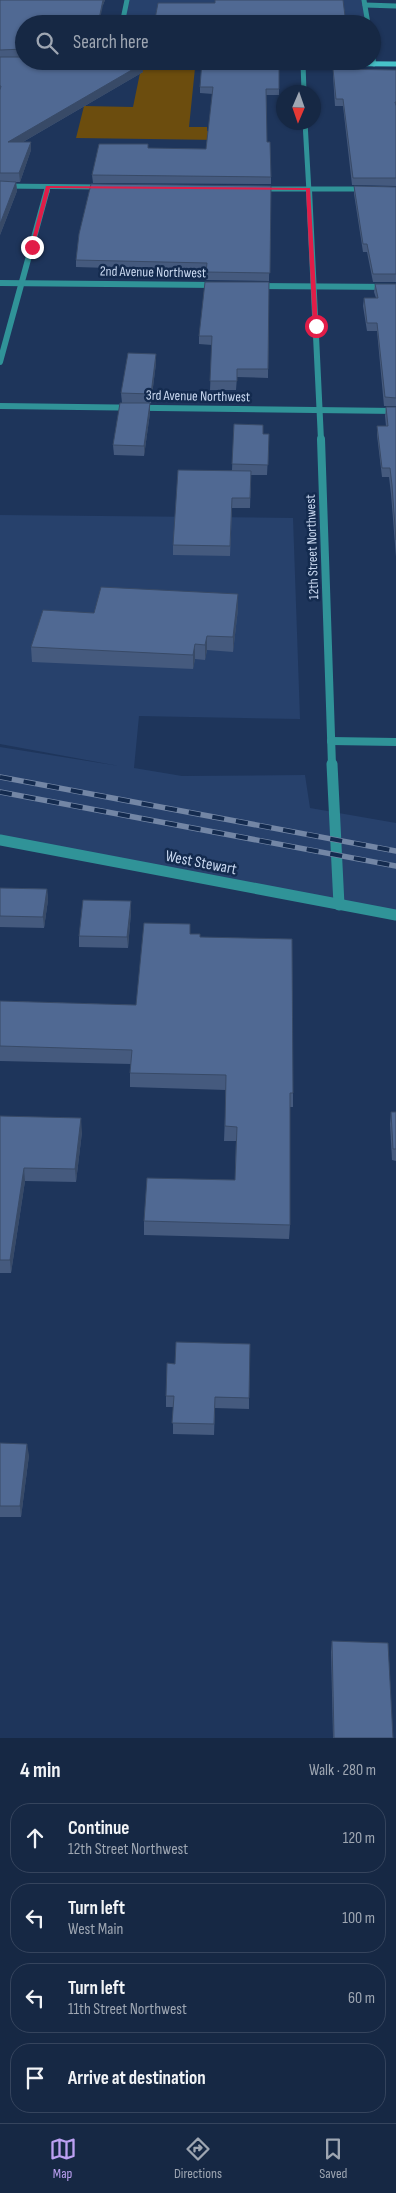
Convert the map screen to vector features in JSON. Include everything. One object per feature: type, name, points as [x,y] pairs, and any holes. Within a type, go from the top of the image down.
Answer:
[{"type":"main road","points":[[381,64],[396,64]]},
{"type":"street","points":[[124,15],[127,0]]},
{"type":"street","points":[[366,15],[364,2],[396,6]]},
{"type":"street","points":[[303,70],[304,85]]},
{"type":"street","name":"12th Street Northwest","points":[[305,130],[320,410],[331,741],[339,905]]},
{"type":"street","points":[[0,186],[108,187]]},
{"type":"street","points":[[0,362],[48,187]]},
{"type":"street","points":[[248,189],[377,189]]},
{"type":"street","name":"2nd Avenue Northwest","points":[[0,283],[227,285]]},
{"type":"street","points":[[245,286],[396,287]]},
{"type":"street","name":"3rd Avenue Northwest","points":[[0,406],[396,411]]},
{"type":"street","points":[[331,741],[396,742]]},
{"type":"street","name":"West Stewart","points":[[0,840],[396,915]]},
{"type":"shaded area","points":[[127,0],[364,0],[366,15],[124,15]]},
{"type":"shaded area","points":[[141,70],[195,70],[189,127],[207,127],[207,131],[221,131],[220,140],[76,138],[84,106],[133,107]]},
{"type":"shaded area","points":[[0,515],[293,518],[300,719],[139,716],[134,768],[182,776],[305,775],[310,808],[396,823],[396,915],[0,840],[0,747],[119,766],[0,744]]},
{"type":"building","points":[[0,0],[103,0],[100,15],[15,15],[15,49],[0,50]]},
{"type":"building","points":[[215,0],[343,0],[345,15],[156,15],[158,3],[215,3]]},
{"type":"building","points":[[0,57],[15,57],[15,70],[132,70],[8,142],[31,142],[19,173],[0,173]]},
{"type":"building","points":[[201,70],[279,70],[279,85],[276,85],[276,89],[266,89],[267,142],[270,142],[271,177],[92,175],[99,144],[148,144],[148,148],[206,149],[213,87],[200,87]]},
{"type":"building","points":[[333,70],[396,70],[396,178],[353,178],[343,99],[336,99]]},
{"type":"building","points":[[0,181],[16,182],[0,224]]},
{"type":"building","points":[[91,184],[271,186],[270,273],[206,272],[207,263],[76,260],[79,234]]},
{"type":"building","points":[[354,186],[396,187],[396,274],[373,274],[367,244],[363,244]]},
{"type":"building","points":[[205,282],[269,282],[268,369],[237,369],[237,381],[210,381],[212,336],[199,336]]},
{"type":"building","points":[[375,284],[396,284],[396,398],[385,397],[377,323],[367,323],[364,298],[378,298]]},
{"type":"building","points":[[128,353],[156,354],[151,394],[121,393]]},
{"type":"building","points":[[120,403],[150,403],[144,446],[113,445]]},
{"type":"building","points":[[386,407],[396,407],[396,540],[390,468],[382,468],[377,426],[388,426]]},
{"type":"building","points":[[234,424],[263,425],[263,434],[269,434],[268,465],[232,464]]},
{"type":"building","points":[[178,470],[251,471],[250,498],[232,498],[230,546],[173,545]]},
{"type":"building","points":[[101,587],[238,594],[233,637],[207,636],[205,645],[195,644],[193,655],[31,647],[43,610],[94,613]]},
{"type":"building","points":[[0,888],[47,889],[43,917],[0,916]]},
{"type":"building","points":[[83,900],[131,901],[127,937],[79,936]]},
{"type":"building","points":[[144,923],[190,924],[190,934],[200,934],[200,937],[292,939],[293,1093],[290,1093],[290,1225],[144,1221],[147,1178],[235,1180],[237,1127],[225,1126],[226,1075],[130,1073],[132,1050],[0,1046],[0,1001],[136,1005]]},
{"type":"building","points":[[391,1112],[396,1112],[396,1149],[393,1149]]},
{"type":"building","points":[[0,1116],[81,1118],[75,1169],[24,1168],[10,1260],[0,1260]]},
{"type":"building","points":[[176,1342],[250,1344],[249,1398],[215,1397],[214,1424],[172,1423],[174,1396],[166,1396],[167,1363],[175,1364]]},
{"type":"building","points":[[0,1443],[27,1444],[20,1506],[0,1506]]},
{"type":"building","points":[[332,1641],[388,1643],[393,1738],[334,1738]]},
{"type":"railway","points":[[0,777],[396,851]]},
{"type":"railway","points":[[0,792],[396,866]]},
{"type":"route","points":[[32,247],[48,187],[308,189],[316,326]]}]
